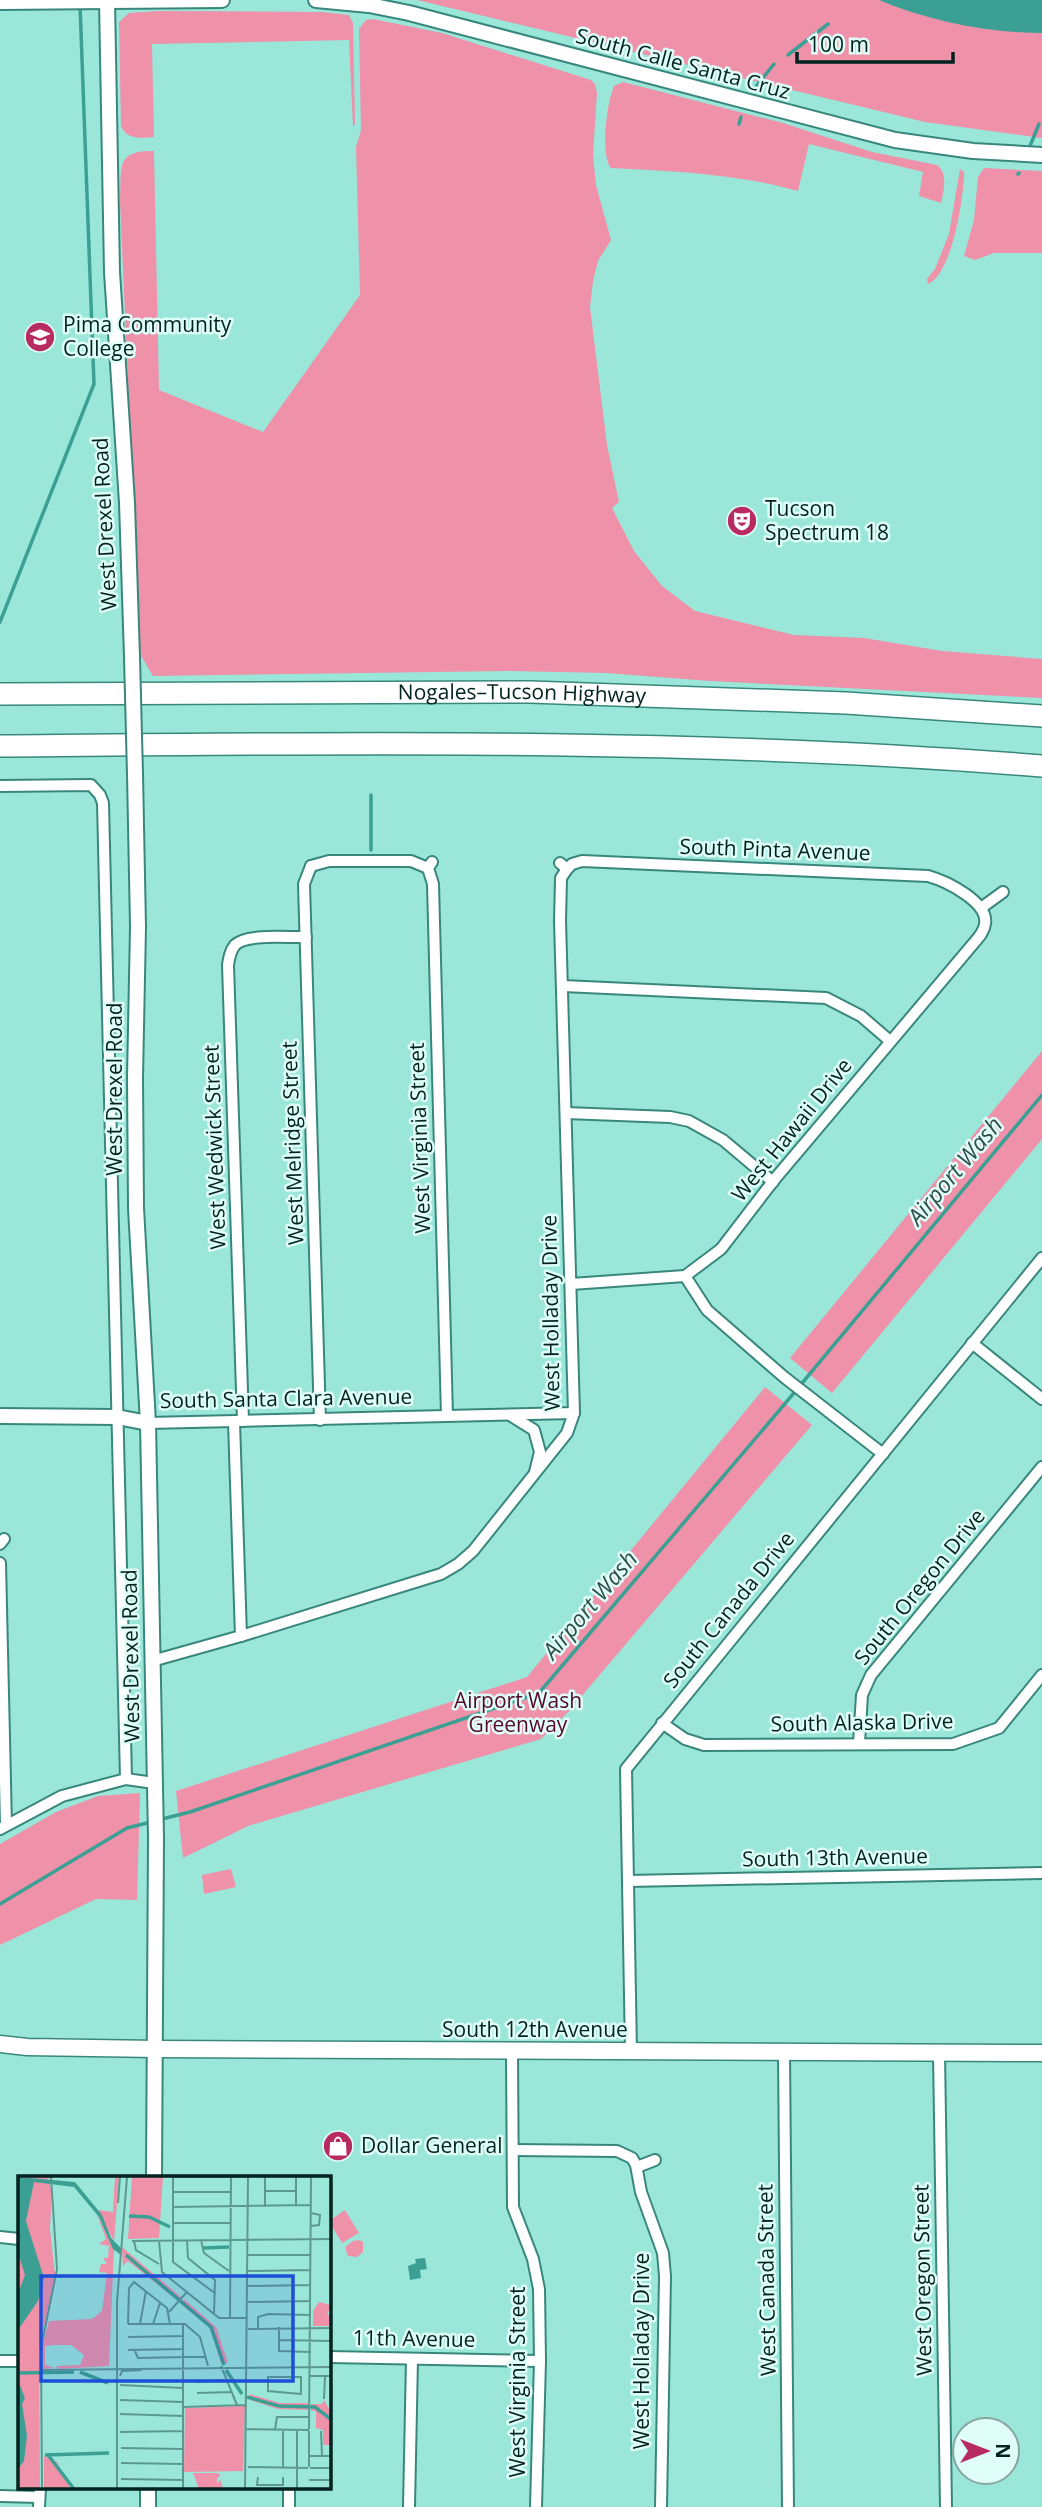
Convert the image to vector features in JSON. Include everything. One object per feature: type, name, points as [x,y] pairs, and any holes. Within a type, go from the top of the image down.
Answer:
[{"type":"highway","name":"Nogales–Tucson Highway","points":[[0,694],[530,692],[832,703],[1042,716]]},
{"type":"highway","points":[[0,746],[480,743],[786,752],[1042,766]]},
{"type":"main road","name":"South 12th Avenue","points":[[0,2044],[27,2047],[157,2049],[1042,2053]]},
{"type":"main road","name":"South 12th Avenue","points":[[0,2052],[27,2047]]},
{"type":"street","points":[[0,2],[222,0]]},
{"type":"street","name":"South Calle Santa Cruz","points":[[316,0],[369,5],[409,13],[880,136],[973,151],[1042,155]]},
{"type":"street","name":"West Drexel Road","points":[[107,1],[112,260],[127,503],[135,774],[138,927],[136,1221],[148,1423],[156,1838],[157,2049],[154,2176]]},
{"type":"street","name":"West Drexel Road","points":[[0,786],[84,784],[96,789],[103,803],[126,1779]]},
{"type":"street","name":"West Virginia Street","points":[[307,862],[411,861],[430,865],[447,1416]]},
{"type":"street","name":"South Pinta Avenue","points":[[563,866],[582,861],[928,876],[966,895],[982,909]]},
{"type":"street","name":"West Melridge Street","points":[[307,862],[304,884],[320,1420]]},
{"type":"street","name":"West Holladay Drive","points":[[152,1661],[441,1574],[473,1551],[562,1443],[574,1413],[560,887],[563,866]]},
{"type":"street","points":[[982,909],[1003,892]]},
{"type":"street","name":"West Hawaii Drive","points":[[685,1276],[720,1249],[981,933],[985,922],[982,909]]},
{"type":"street","points":[[226,936],[235,945],[244,939],[306,937]]},
{"type":"street","name":"West Wedwick Street","points":[[235,945],[228,965],[241,1636]]},
{"type":"street","points":[[563,986],[826,998],[861,1016],[890,1041]]},
{"type":"street","points":[[566,1113],[670,1117],[689,1121],[723,1140],[773,1182]]},
{"type":"street","name":"South Canada Drive","points":[[631,2052],[626,1769],[1042,1258]]},
{"type":"street","points":[[570,1283],[685,1276],[707,1310],[784,1377],[883,1454]]},
{"type":"street","points":[[972,1343],[1042,1399]]},
{"type":"street","name":"South Santa Clara Avenue","points":[[0,1416],[117,1417],[148,1423],[574,1413]]},
{"type":"street","points":[[508,1414],[534,1430],[540,1452],[534,1477]]},
{"type":"street","name":"South Oregon Drive","points":[[859,1743],[862,1695],[872,1675],[1042,1467]]},
{"type":"street","points":[[0,1563],[3,1827],[62,1796],[126,1779],[154,1783]]},
{"type":"street","name":"South Alaska Drive","points":[[662,1723],[685,1739],[705,1745],[953,1744],[999,1728],[1042,1675]]},
{"type":"street","name":"South 13th Avenue","points":[[628,1881],[1042,1873]]},
{"type":"street","name":"West Virginia Street","points":[[512,2051],[513,2207],[538,2277],[540,2361],[536,2507]]},
{"type":"street","name":"West Canada Street","points":[[784,2052],[788,2507]]},
{"type":"street","name":"West Oregon Street","points":[[939,2053],[946,2507]]},
{"type":"street","points":[[513,2150],[617,2151],[634,2162],[654,2160]]},
{"type":"street","name":"West Holladay Drive","points":[[634,2162],[641,2192],[663,2253],[665,2276],[661,2507]]},
{"type":"street","points":[[0,2237],[18,2239]]},
{"type":"street","name":"11th Avenue","points":[[331,2357],[540,2361]]},
{"type":"street","points":[[409,2507],[412,2360]]},
{"type":"street","points":[[0,2361],[18,2361]]},
{"type":"street","points":[[0,2496],[39,2497]]},
{"type":"green space","points":[[417,0],[1042,0],[1042,138],[925,122]]},
{"type":"green space","points":[[322,12],[349,15],[353,23],[355,124],[353,127],[349,40],[152,44],[154,137],[130,136],[121,126],[119,22],[129,13]]},
{"type":"green space","points":[[373,19],[442,33],[591,80],[595,84],[597,93],[593,155],[596,185],[611,240],[598,261],[590,307],[607,445],[619,502],[612,508],[634,551],[662,586],[695,611],[794,635],[864,638],[942,651],[1042,659],[1042,698],[606,673],[509,671],[153,676],[140,654],[120,201],[123,164],[132,154],[154,151],[159,390],[263,432],[360,295],[356,147],[361,130],[359,29],[366,20]]},
{"type":"green space","points":[[623,82],[783,123],[872,152],[937,165],[944,177],[941,203],[919,196],[923,172],[809,144],[798,191],[729,177],[611,168],[605,141],[607,116],[614,86]]},
{"type":"green space","points":[[984,168],[1042,171],[1042,253],[994,253],[975,260],[964,256],[974,220],[978,177]]},
{"type":"green space","points":[[960,169],[964,172],[955,234],[944,266],[928,284],[927,279],[935,269],[949,234]]},
{"type":"green space","points":[[1042,1051],[1042,1139],[832,1393],[790,1358]]},
{"type":"green space","name":"Airport Wash Greenway","points":[[765,1387],[812,1425],[569,1711],[541,1739],[248,1826],[183,1858],[176,1791],[527,1677]]},
{"type":"green space","points":[[140,1793],[137,1900],[96,1899],[0,1945],[0,1844],[56,1812],[98,1796]]},
{"type":"green space","points":[[231,1869],[236,1887],[204,1894],[202,1875]]},
{"type":"green space","points":[[345,2210],[359,2233],[342,2243],[331,2220]]},
{"type":"green space","points":[[359,2240],[363,2242],[363,2252],[357,2257],[348,2256],[345,2247]]},
{"type":"water","points":[[879,0],[1042,0],[1042,33],[1001,31],[959,24],[918,14]]},
{"type":"water","points":[[425,2258],[427,2269],[420,2270],[421,2278],[410,2280],[408,2266],[416,2263],[415,2259]]},
{"type":"waterway","points":[[0,622],[94,384],[80,5]]},
{"type":"waterway","points":[[788,55],[828,24]]},
{"type":"waterway","points":[[754,89],[774,64]]},
{"type":"waterway","points":[[739,124],[741,117]]},
{"type":"waterway","points":[[1030,146],[1039,124]]},
{"type":"waterway","points":[[371,795],[371,850]]},
{"type":"waterway","name":"Airport Wash","points":[[158,1820],[190,1812],[539,1693],[1042,1095]]},
{"type":"waterway","name":"Airport Wash","points":[[0,1904],[127,1828],[151,1822]]},
{"type":"place","name":"Pima Community College","points":[[40,337]]},
{"type":"place","name":"Tucson Spectrum 18","points":[[742,521]]},
{"type":"place","name":"Dollar General","points":[[338,2146]]}]
